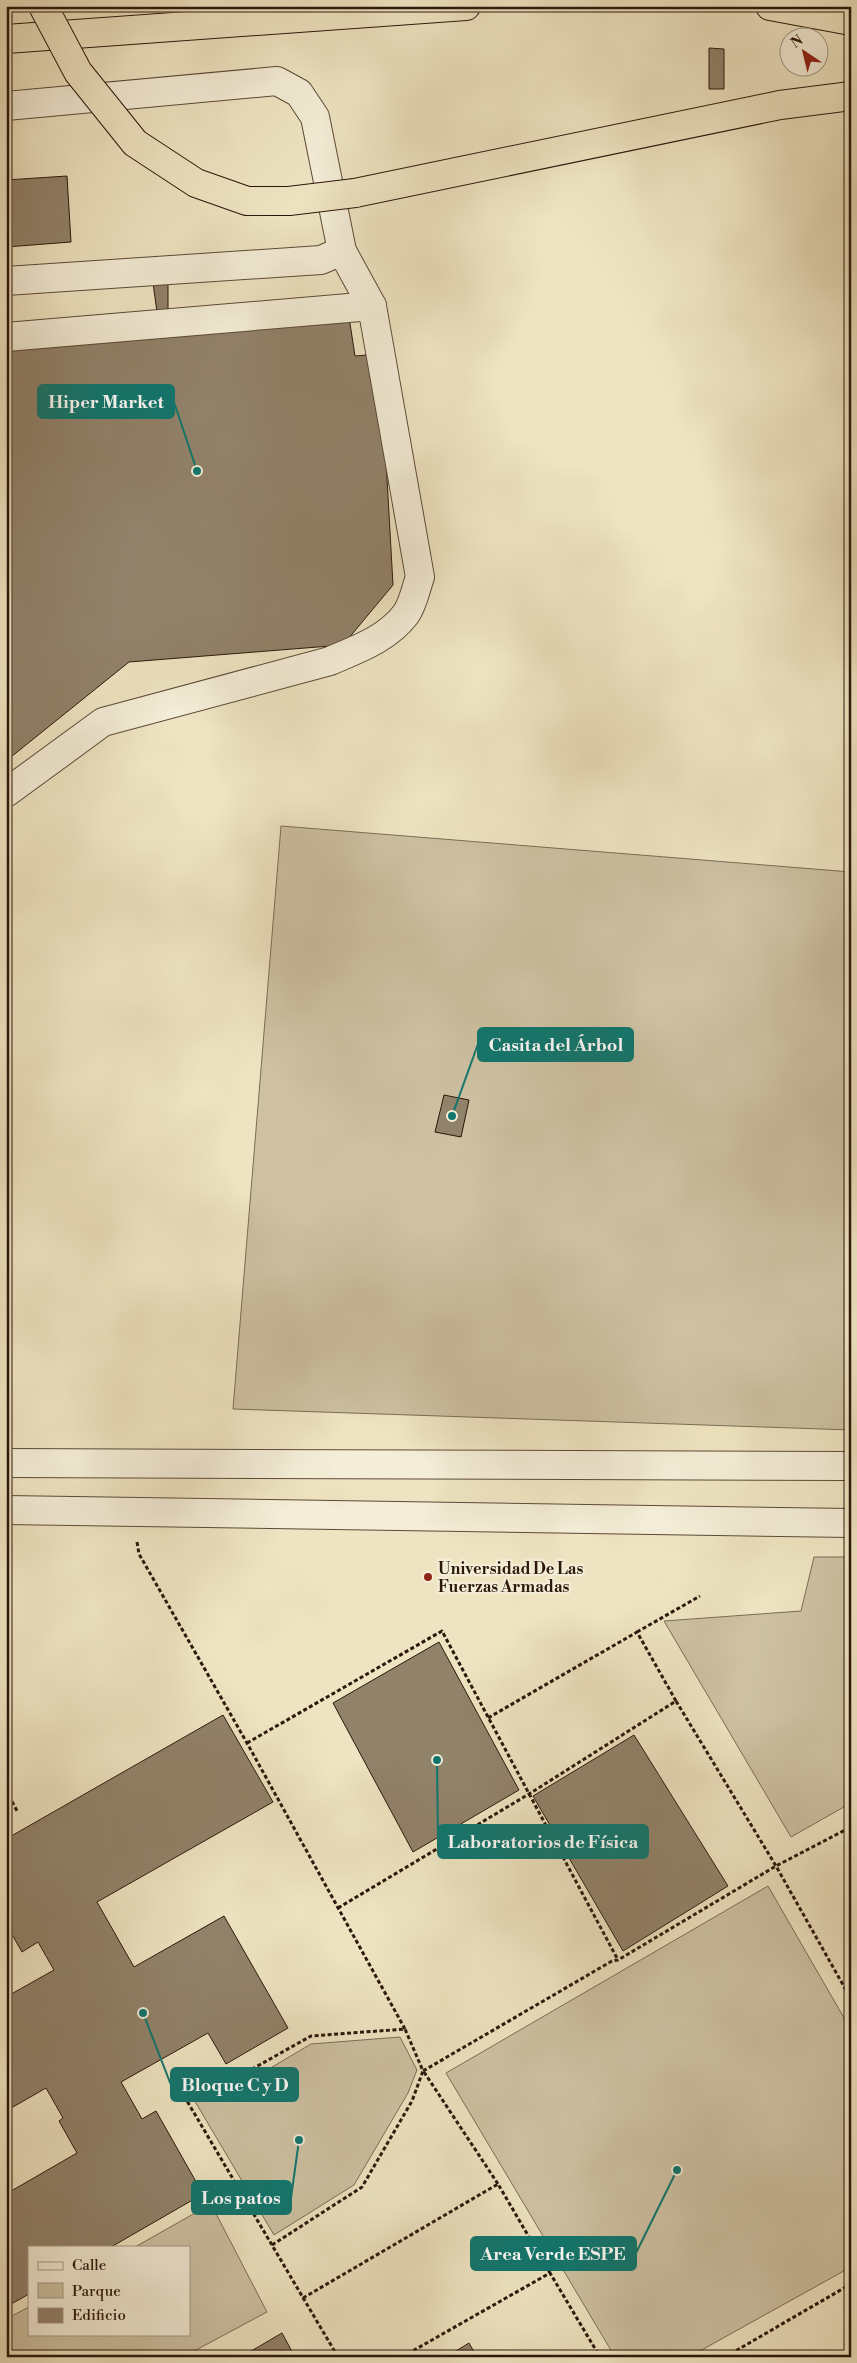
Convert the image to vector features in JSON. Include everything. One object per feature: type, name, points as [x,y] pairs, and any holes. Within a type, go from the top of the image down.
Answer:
[{"type":"highway","points":[[44,6],[78,72],[135,143],[196,183],[247,201],[289,201],[355,193],[780,105],[851,96]]},
{"type":"highway","points":[[6,39],[466,6]]},
{"type":"highway","points":[[770,6],[851,21]]},
{"type":"lane","points":[[6,106],[277,82],[299,93],[315,117],[342,251],[372,306],[420,577],[407,612],[388,633],[366,646],[330,661],[103,722],[6,793]]},
{"type":"lane","points":[[6,281],[321,260],[342,251]]},
{"type":"lane","points":[[6,337],[372,306]]},
{"type":"lane","points":[[6,1463],[851,1466]]},
{"type":"lane","points":[[6,1510],[851,1523]]},
{"type":"path","points":[[131,1512],[139,1554],[247,1743],[405,2029],[424,2071],[498,2184],[600,2357]]},
{"type":"path","points":[[488,1718],[700,1596]]},
{"type":"path","points":[[247,1743],[442,1631],[618,1960]]},
{"type":"path","points":[[637,1632],[676,1701],[776,1866],[851,1999]]},
{"type":"path","points":[[338,1908],[528,1794],[676,1701]]},
{"type":"path","points":[[6,1790],[17,1811]]},
{"type":"path","points":[[272,2245],[362,2187],[412,2101],[424,2071],[612,1960],[618,1960],[776,1866],[851,1827]]},
{"type":"path","points":[[338,2357],[178,2084],[220,2087],[311,2036],[405,2029]]},
{"type":"path","points":[[303,2298],[498,2184]]},
{"type":"path","points":[[402,2357],[550,2273]]},
{"type":"path","points":[[725,2357],[851,2284]]},
{"type":"green space","points":[[281,826],[851,872],[851,1430],[233,1409]]},
{"type":"green space","points":[[814,1557],[851,1557],[851,1803],[791,1837],[664,1621],[801,1611]]},
{"type":"green space","points":[[768,1886],[851,2030],[851,2267],[689,2357],[615,2357],[446,2073]]},
{"type":"green space","points":[[400,2037],[417,2070],[408,2093],[354,2185],[274,2235],[190,2093],[225,2095],[311,2044]]},
{"type":"green space","points":[[211,2204],[267,2312],[183,2357],[6,2357],[6,2319],[28,2308],[28,2336],[190,2336],[190,2246],[137,2246]]},
{"type":"building","points":[[709,48],[724,49],[724,89],[709,89]]},
{"type":"building","points":[[67,176],[71,242],[6,247],[6,180]]},
{"type":"building","points":[[168,282],[168,311],[157,312],[153,283]]},
{"type":"building","points":[[349,317],[355,356],[380,354],[393,585],[343,645],[129,662],[6,761],[6,344]]},
{"type":"building","points":[[444,1095],[469,1100],[461,1137],[435,1132]]},
{"type":"building","points":[[439,1642],[519,1790],[413,1852],[333,1703]]},
{"type":"building","points":[[223,1715],[273,1802],[97,1902],[134,1967],[224,1916],[288,2028],[226,2064],[208,2033],[121,2082],[142,2119],[156,2111],[203,2194],[113,2246],[28,2246],[28,2295],[6,2307],[6,2194],[77,2153],[59,2121],[63,2118],[46,2088],[6,2111],[6,1997],[54,1970],[38,1942],[22,1952],[6,1924],[6,1839]]},
{"type":"building","points":[[634,1735],[728,1886],[623,1951],[533,1796]]},
{"type":"building","points":[[282,2333],[295,2357],[241,2357]]},
{"type":"building","points":[[469,2343],[477,2357],[446,2357]]},
{"type":"place","name":"Hiper Market","points":[[197,471]]},
{"type":"place","name":"Casita del Árbol","points":[[452,1116]]},
{"type":"place","name":"Universidad De Las Fuerzas Armadas","points":[[428,1577]]},
{"type":"place","name":"Laboratorios de Física","points":[[437,1760]]},
{"type":"place","name":"Bloque C y D","points":[[143,2013]]},
{"type":"place","name":"Los patos","points":[[299,2140]]},
{"type":"place","name":"Area Verde ESPE","points":[[677,2170]]}]
